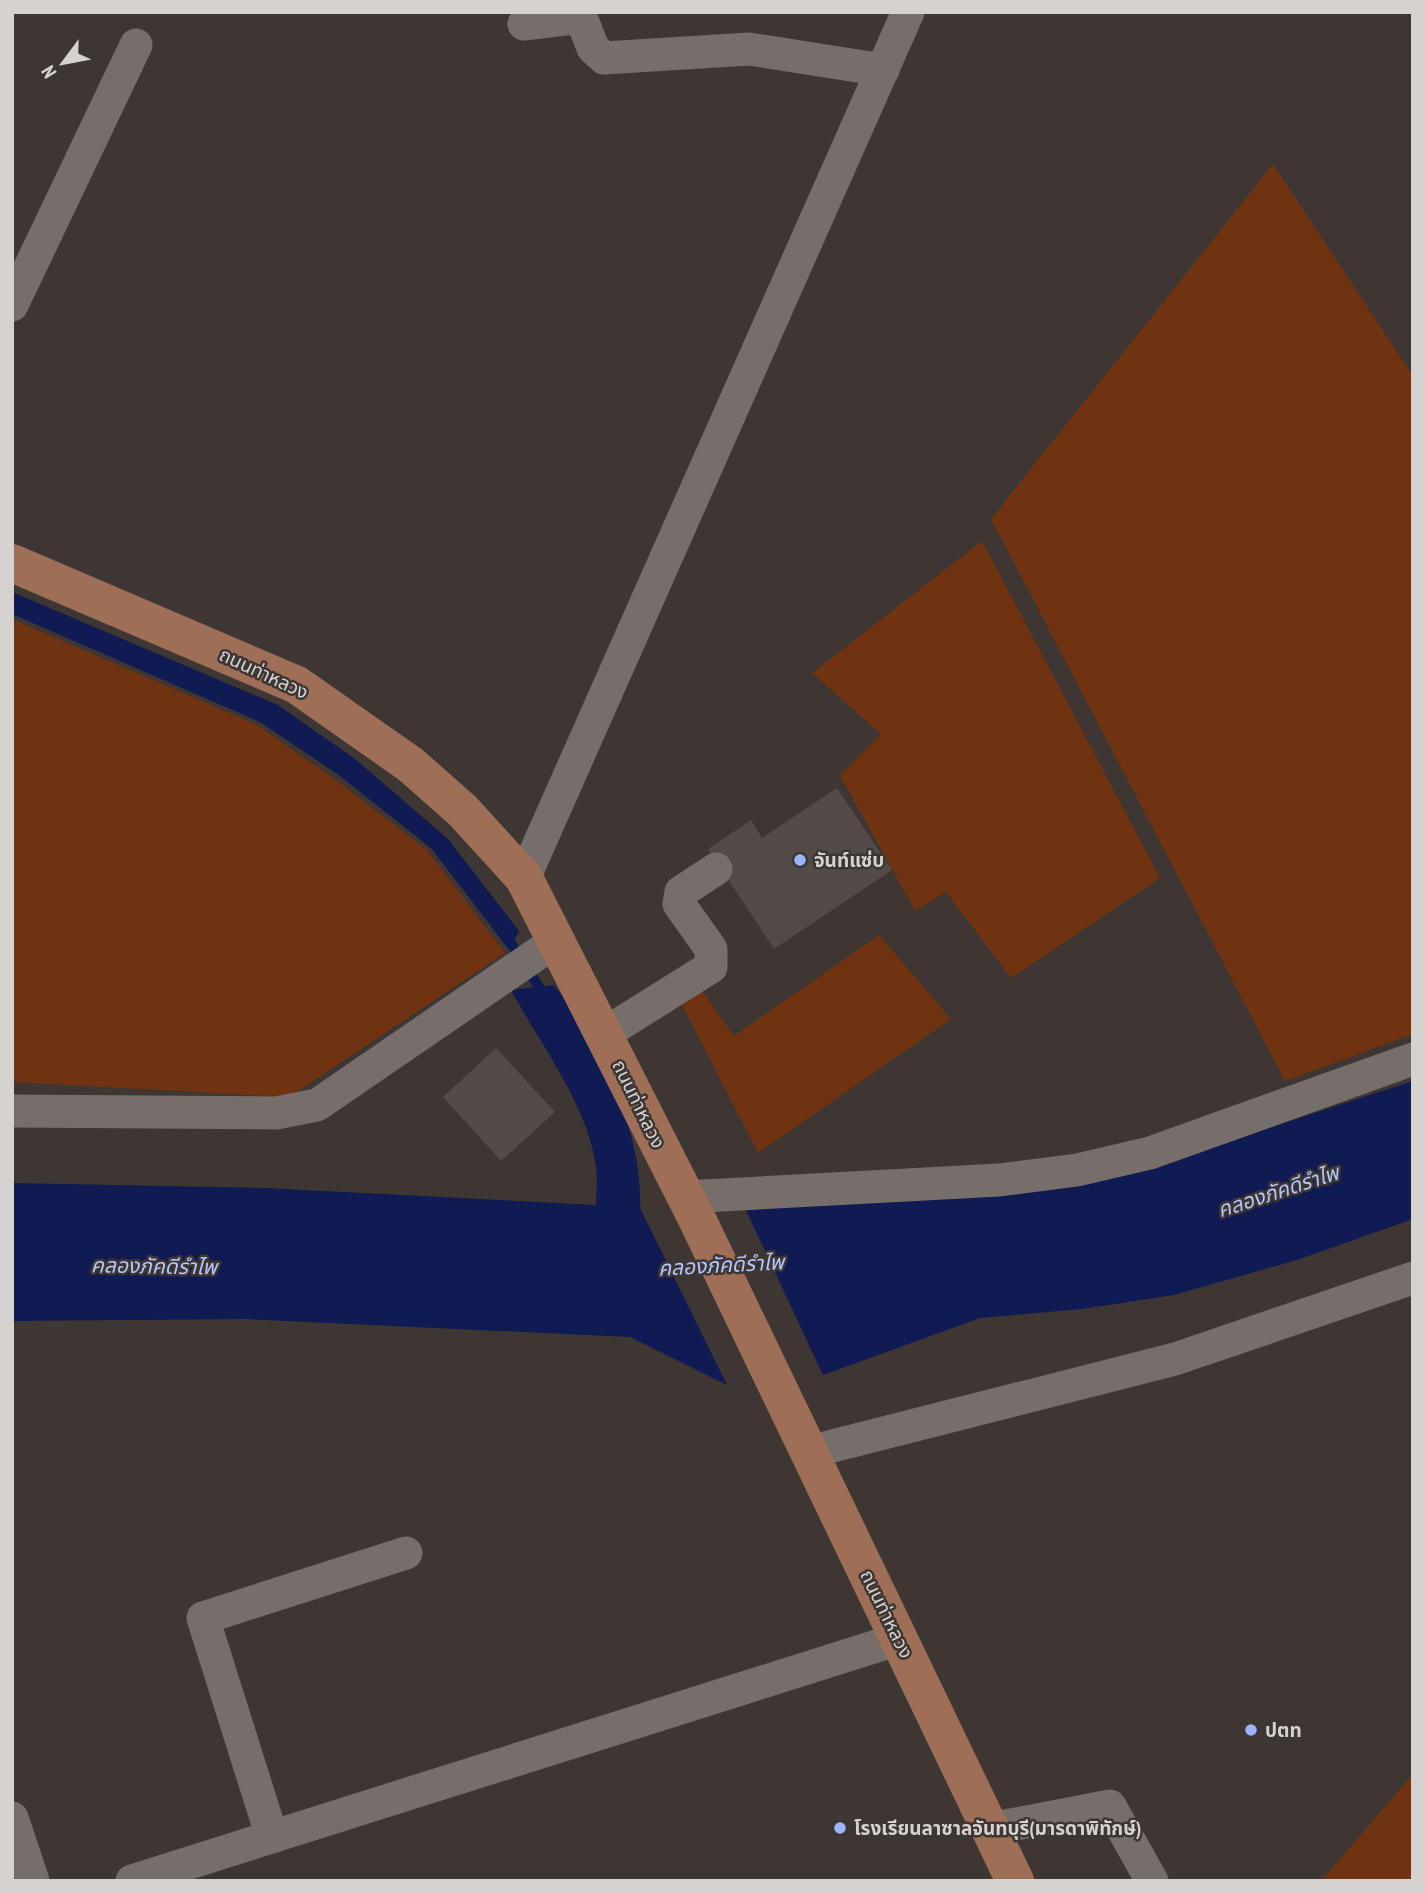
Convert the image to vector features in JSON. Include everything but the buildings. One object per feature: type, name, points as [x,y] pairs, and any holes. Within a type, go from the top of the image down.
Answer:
[{"type":"main road","name":"ถนนท่าหลวง","points":[[12,564],[297,685],[411,765],[463,811],[524,878],[787,1405],[1015,1881]]},
{"type":"street","points":[[524,878],[908,12]]},
{"type":"street","points":[[524,24],[581,17],[593,48],[597,55],[604,58],[750,49],[883,70]]},
{"type":"street","points":[[12,304],[136,45]]},
{"type":"street","points":[[604,1034],[711,967],[711,949],[679,904],[679,898],[681,892],[716,869]]},
{"type":"street","points":[[12,1111],[276,1113],[317,1105],[556,941]]},
{"type":"street","points":[[690,1207],[999,1180],[1077,1170],[1150,1153],[1413,1059]]},
{"type":"street","points":[[809,1452],[1175,1359],[1413,1278]]},
{"type":"street","points":[[272,1837],[203,1618],[405,1553]]},
{"type":"street","points":[[132,1881],[900,1639]]},
{"type":"street","points":[[990,1829],[1110,1806],[1152,1881]]},
{"type":"street","points":[[12,1818],[33,1881]]},
{"type":"shaded area","points":[[1273,164],[1413,376],[1413,1034],[1285,1081],[991,519]]},
{"type":"shaded area","points":[[982,541],[1160,878],[1011,978],[946,892],[915,911],[840,775],[881,734],[812,673]]},
{"type":"shaded area","points":[[12,619],[257,725],[333,778],[427,850],[505,953],[289,1097],[12,1082]]},
{"type":"shaded area","points":[[879,935],[951,1019],[758,1153],[680,1001],[699,987],[734,1036]]},
{"type":"shaded area","points":[[1413,1774],[1413,1881],[1321,1881]]},
{"type":"water","points":[[12,592],[278,705],[355,759],[448,839],[519,931],[509,950],[432,849],[340,776],[260,722],[12,614]]},
{"type":"water","points":[[554,985],[592,1038],[610,1074],[630,1130],[638,1169],[640,1208],[727,1385],[630,1337],[246,1319],[12,1321],[12,1183],[265,1188],[596,1205],[596,1167],[583,1121],[561,1076],[511,990]]},
{"type":"water","points":[[1413,1081],[1413,1219],[1297,1260],[1174,1295],[1082,1309],[980,1318],[823,1375],[742,1202],[1165,1161]]},
{"type":"waterway","points":[[505,934],[546,998]]},
{"type":"waterway","name":"คลองภัคดีรำไพ","points":[[730,1266],[781,1263]]},
{"type":"waterway","name":"คลองภัคดีรำไพ","points":[[657,1270],[711,1267]]},
{"type":"place","name":"จันท์แซ่บ","points":[[800,860]]},
{"type":"place","name":"ปตท","points":[[1251,1730]]},
{"type":"place","name":"โรงเรียนลาซาลจันทบุรี(มารดาพิทักษ์)","points":[[840,1828]]}]
